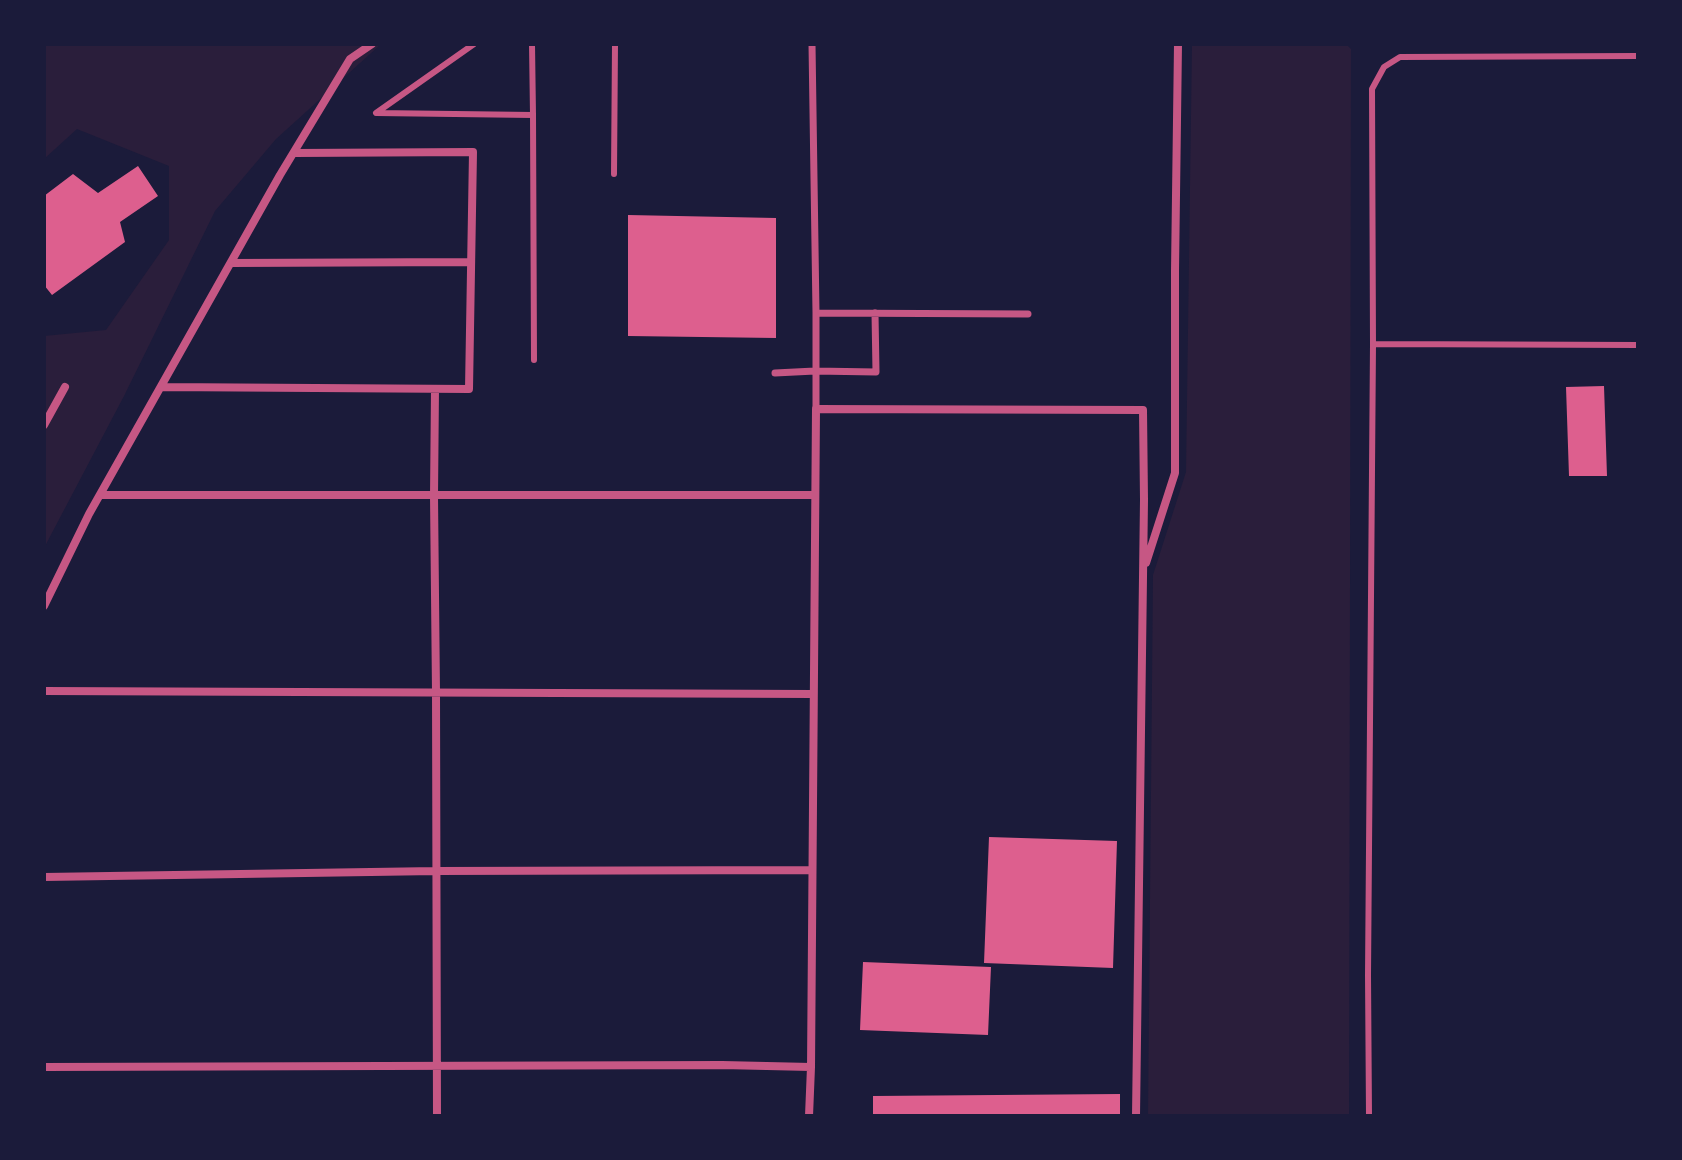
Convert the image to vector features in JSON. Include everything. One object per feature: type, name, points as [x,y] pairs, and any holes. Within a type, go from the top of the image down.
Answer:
[{"type":"street","points":[[44,606],[100,495],[280,175],[350,59],[372,44]]},
{"type":"street","points":[[809,1116],[816,409],[812,44]]},
{"type":"street","points":[[1143,572],[1175,473],[1178,44]]},
{"type":"street","points":[[161,387],[469,389],[473,152],[295,153]]},
{"type":"street","points":[[231,263],[471,262]]},
{"type":"street","points":[[816,313],[1028,314]]},
{"type":"street","points":[[775,373],[876,372],[875,313]]},
{"type":"street","points":[[44,425],[65,387]]},
{"type":"street","points":[[435,389],[437,1116]]},
{"type":"street","points":[[816,409],[1143,410],[1136,1116]]},
{"type":"street","points":[[100,495],[815,495]]},
{"type":"street","points":[[44,691],[813,694]]},
{"type":"street","points":[[44,877],[436,871],[812,870]]},
{"type":"street","points":[[44,1067],[811,1067]]},
{"type":"lane","points":[[474,44],[376,113],[533,115]]},
{"type":"lane","points":[[532,44],[534,360]]},
{"type":"lane","points":[[614,174],[615,44]]},
{"type":"lane","points":[[1369,1116],[1372,89],[1384,67],[1400,57],[1638,56]]},
{"type":"lane","points":[[1373,344],[1638,345]]},
{"type":"shaded area","points":[[44,44],[381,44],[276,139],[215,211],[124,396],[44,548],[44,336],[106,330],[169,240],[169,166],[77,129],[44,159]]},
{"type":"shaded area","points":[[1192,44],[1346,44],[1351,49],[1349,1116],[1148,1116],[1153,575],[1186,472]]},
{"type":"building","points":[[138,166],[158,196],[120,222],[125,242],[52,295],[44,285],[44,196],[73,174],[98,193]]},
{"type":"building","points":[[628,215],[776,218],[776,338],[628,336]]},
{"type":"building","points":[[1604,386],[1607,476],[1569,476],[1566,387]]},
{"type":"building","points":[[989,837],[1117,841],[1113,968],[984,963]]},
{"type":"building","points":[[863,962],[991,967],[988,1035],[860,1030]]},
{"type":"building","points":[[1120,1094],[1120,1116],[873,1116],[873,1096]]}]
